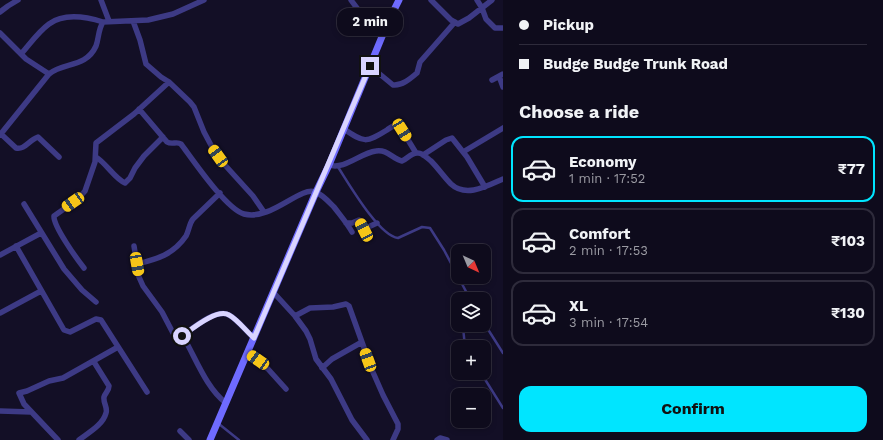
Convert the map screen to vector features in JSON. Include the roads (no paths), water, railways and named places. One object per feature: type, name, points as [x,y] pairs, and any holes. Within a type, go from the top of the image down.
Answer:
[{"type":"main road","points":[[210,440],[316,192],[329,165],[396,1]]},
{"type":"street","points":[[1,9],[18,0]]},
{"type":"street","points":[[101,0],[106,22]]},
{"type":"street","points":[[21,54],[44,28],[56,20],[72,17],[82,17],[106,22],[148,20],[173,14],[204,0]]},
{"type":"street","points":[[351,0],[356,9],[365,18],[384,33]]},
{"type":"street","points":[[431,0],[458,24],[462,23],[492,0]]},
{"type":"street","points":[[477,0],[486,19],[493,27],[503,28]]},
{"type":"street","points":[[133,21],[140,40],[146,64],[156,74],[169,82],[194,107],[212,147],[224,164],[253,196],[264,212]]},
{"type":"street","points":[[59,157],[38,137],[18,149],[0,134],[49,74],[55,70],[79,63],[84,60],[96,46],[100,27],[106,22]]},
{"type":"street","points":[[370,66],[393,85],[403,83],[417,73],[420,62],[455,22]]},
{"type":"street","points":[[0,33],[21,54],[49,74]]},
{"type":"street","points":[[492,80],[501,75],[503,87]]},
{"type":"street","points":[[84,268],[53,219],[57,214],[82,195],[92,174],[96,157],[96,143],[139,109],[169,82]]},
{"type":"street","points":[[139,109],[169,143],[179,142],[182,144],[220,193],[237,211],[245,214],[258,214],[281,206],[302,193],[310,190],[316,192],[329,202],[352,232]]},
{"type":"street","points":[[344,129],[356,137],[366,140],[375,137],[393,126],[399,126],[416,153],[423,155],[433,162],[458,189],[475,190],[503,179]]},
{"type":"street","points":[[463,152],[503,128]]},
{"type":"street","points":[[96,157],[102,161],[120,181],[125,183],[130,178],[144,156],[163,137]]},
{"type":"street","points":[[423,155],[450,138],[454,140],[485,187]]},
{"type":"street","points":[[329,165],[338,167],[367,153],[382,150],[402,162],[416,153]]},
{"type":"street","points":[[137,264],[166,255],[186,236],[193,219],[220,193]]},
{"type":"street","points":[[24,204],[64,269],[82,290],[96,302]]},
{"type":"street","points":[[346,223],[352,223],[359,220],[364,230],[377,223]]},
{"type":"street","points":[[0,255],[41,233]]},
{"type":"street","points":[[16,246],[64,330],[66,332],[73,331],[99,319],[147,392]]},
{"type":"street","points":[[134,246],[140,282],[145,291],[162,312],[173,333],[178,336],[182,336],[207,319],[224,313],[231,316],[254,338]]},
{"type":"street","points":[[0,313],[41,291]]},
{"type":"street","points":[[274,293],[295,316],[308,335],[316,359],[335,386],[344,407],[352,420],[367,440]]},
{"type":"street","points":[[295,316],[310,308],[333,307],[346,304],[351,309],[378,384],[398,424],[395,438],[402,440]]},
{"type":"street","points":[[182,336],[210,386],[221,400],[226,403]]},
{"type":"street","points":[[322,368],[332,359],[362,342]]},
{"type":"street","points":[[58,440],[21,400],[19,393],[49,381],[62,378],[94,362],[118,347]]},
{"type":"street","points":[[247,353],[268,369],[286,389]]},
{"type":"street","points":[[79,440],[103,420],[106,413],[104,400],[109,386],[94,362]]},
{"type":"street","points":[[0,411],[31,412]]},
{"type":"street","points":[[180,431],[189,440]]},
{"type":"street","points":[[437,440],[440,438],[447,440]]},
{"type":"lane","points":[[338,167],[363,205],[377,223],[391,236],[398,238],[422,227],[430,228],[444,250],[466,292]]},
{"type":"lane","points":[[490,332],[503,353]]},
{"type":"lane","points":[[485,380],[503,408]]},
{"type":"lane","points":[[217,423],[239,440]]}]
